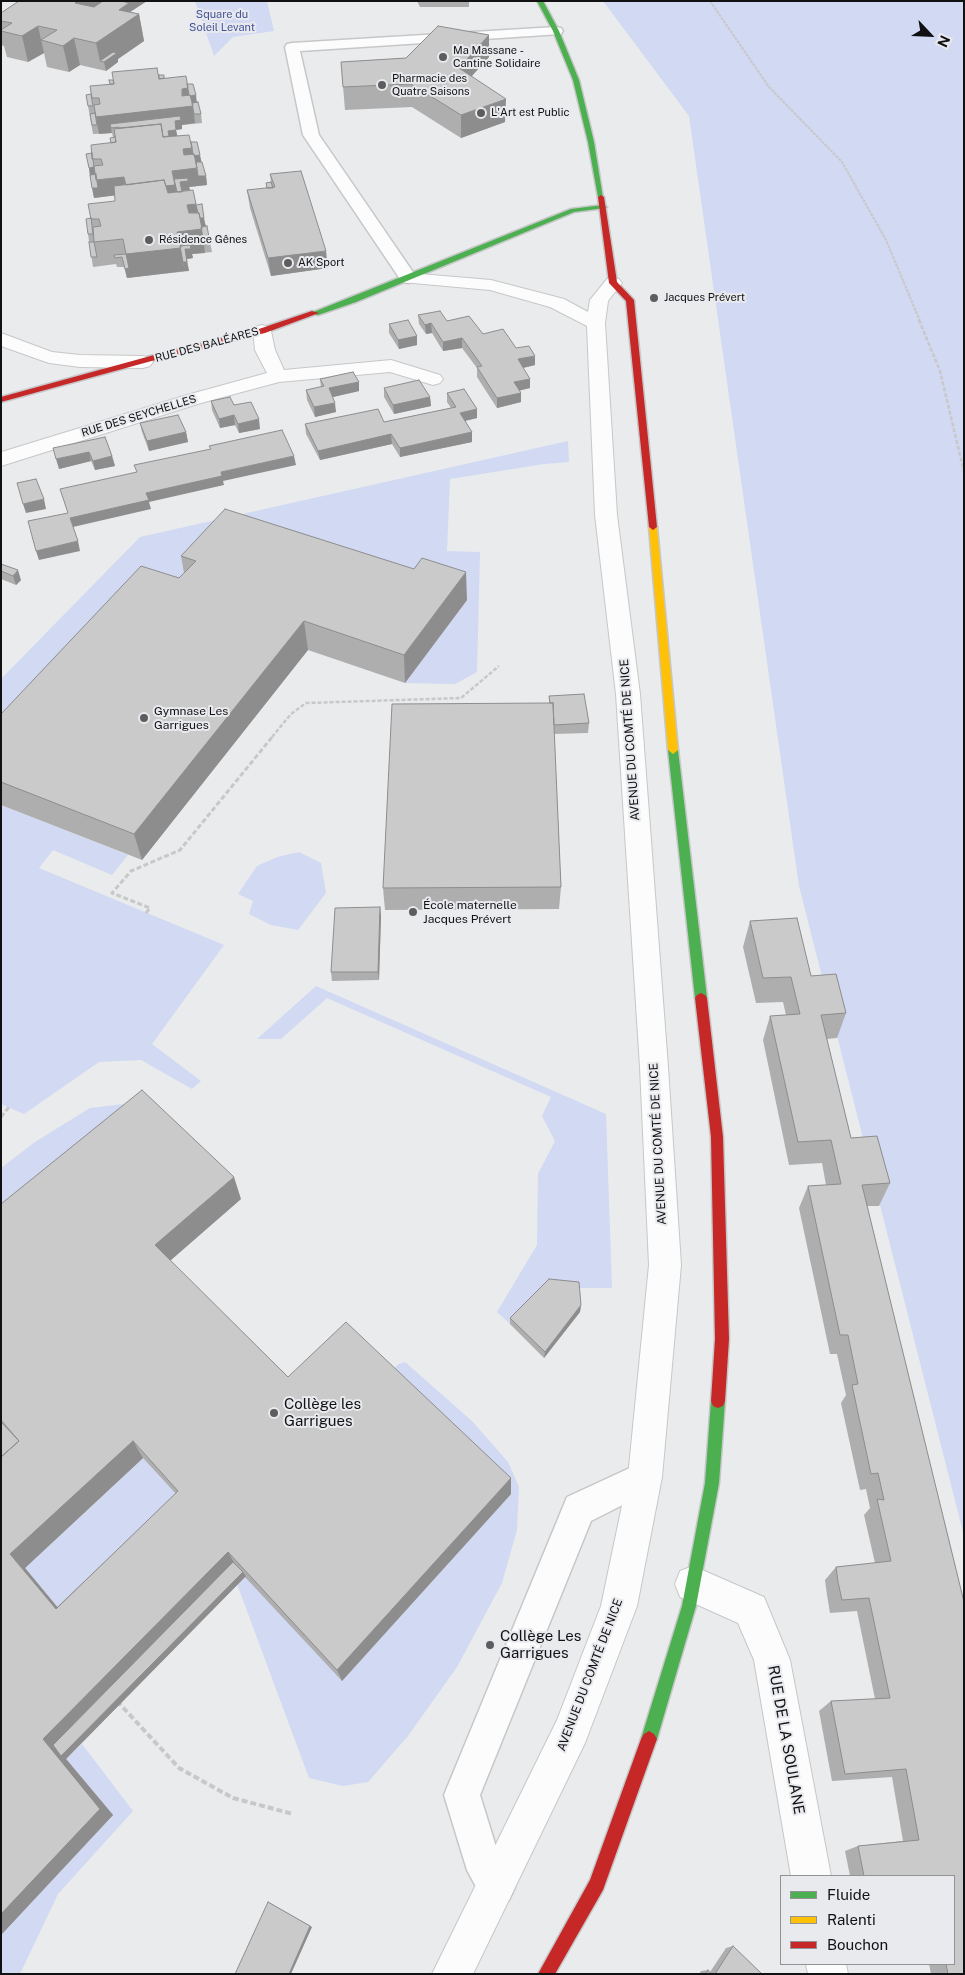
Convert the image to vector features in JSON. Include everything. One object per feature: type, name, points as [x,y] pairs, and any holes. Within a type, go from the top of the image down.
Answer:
[{"type":"street","points":[[540,1],[556,31],[576,80],[591,142],[603,207],[613,283],[630,300],[658,574],[670,720],[717,1137],[722,1339],[712,1483],[689,1606],[646,1752],[597,1884],[546,1974]]},
{"type":"street","name":"RUE DES BALÉARES","points":[[1,400],[262,330],[353,300],[573,210],[603,207]]},
{"type":"street","name":"RUE DES BALÉARES","points":[[408,278],[491,285],[557,303],[596,323]]},
{"type":"street","name":"AVENUE DU COMTÉ DE NICE","points":[[452,1974],[572,1730],[619,1606],[645,1478],[665,1265],[628,694],[606,515],[596,323],[599,300],[613,283]]},
{"type":"street","points":[[262,330],[265,350],[278,376]]},
{"type":"street","points":[[1,339],[50,357],[143,362]]},
{"type":"street","name":"RUE DES SEYCHELLES","points":[[1,460],[12,455],[278,376],[391,366],[432,379]]},
{"type":"street","name":"RUE DE LA SOULANE","points":[[693,1584],[751,1610],[772,1660],[811,1875]]},
{"type":"lane","points":[[408,278],[311,135],[292,48],[556,31]]},
{"type":"lane","points":[[496,1886],[480,1856],[462,1795],[579,1510],[645,1478]]},
{"type":"path","points":[[710,1],[769,87],[842,162],[886,240],[940,371],[964,472]]},
{"type":"path","points":[[146,913],[150,908],[112,893],[131,871],[180,850],[291,714],[306,703],[461,698],[499,666]]},
{"type":"path","points":[[1,1117],[9,1107]]},
{"type":"path","points":[[110,1694],[179,1768],[233,1798],[292,1814]]},
{"type":"green space","name":"Square du Soleil Levant","points":[[195,1],[267,1],[274,31],[233,37],[214,56]]},
{"type":"green space","points":[[603,1],[964,1],[964,1536],[799,886],[689,116]]},
{"type":"green space","points":[[568,441],[569,462],[544,464],[450,479],[447,551],[480,552],[477,672],[455,684],[405,683],[466,601],[365,567],[1,753],[1,679],[140,537]]},
{"type":"green space","points":[[1,805],[128,855],[112,875],[53,850],[39,868],[224,945],[152,1044],[201,1081],[192,1089],[141,1060],[99,1062],[24,1114],[1,1104]]},
{"type":"green space","points":[[299,852],[321,863],[326,893],[298,930],[271,925],[249,914],[253,901],[238,894],[257,866],[277,857]]},
{"type":"green space","points":[[316,986],[606,1114],[612,1288],[549,1286],[510,1324],[497,1312],[537,1245],[538,1174],[555,1141],[542,1116],[551,1097],[327,998],[281,1039],[257,1039]]},
{"type":"green space","points":[[124,1104],[139,1106],[1,1236],[1,1168],[35,1142],[90,1108]]},
{"type":"green space","points":[[405,1362],[472,1421],[508,1462],[519,1487],[517,1530],[502,1583],[457,1667],[408,1736],[368,1782],[343,1786],[309,1778],[237,1584],[246,1576],[342,1681],[510,1494],[386,1375],[399,1364]]},
{"type":"green space","points":[[143,1458],[188,1507],[69,1621],[25,1568]]},
{"type":"green space","points":[[82,1744],[133,1811],[58,1894],[20,1974],[1,1974],[1,1935],[66,1759]]},
{"type":"building","points":[[19,1],[77,1],[75,3],[94,7],[103,1],[121,1],[129,3],[119,10],[139,14],[96,43],[74,38],[63,46],[41,40],[57,30],[38,26],[22,36],[1,31],[12,23],[1,21],[1,13]]},
{"type":"building","points":[[438,26],[489,35],[459,68],[506,99],[461,115],[411,84],[343,87],[341,62],[406,58]]},
{"type":"building","points":[[113,52],[117,53],[104,62],[100,61]]},
{"type":"building","points":[[157,68],[159,79],[186,76],[188,88],[182,89],[182,96],[190,95],[193,106],[96,117],[94,105],[100,104],[99,98],[92,98],[90,86],[114,84],[112,72]]},
{"type":"building","points":[[159,75],[164,75],[164,78],[159,79]]},
{"type":"building","points":[[109,80],[113,80],[114,84],[110,84]]},
{"type":"building","points":[[187,84],[193,84],[196,95],[189,95]]},
{"type":"building","points":[[91,94],[93,106],[88,106],[86,95]]},
{"type":"building","points":[[198,102],[201,114],[194,114],[192,103]]},
{"type":"building","points":[[95,113],[97,125],[92,125],[90,114]]},
{"type":"building","points":[[180,116],[181,120],[175,121],[176,130],[168,131],[169,136],[163,137],[161,124],[111,128],[110,124]]},
{"type":"building","points":[[161,124],[163,137],[189,135],[192,148],[183,149],[184,155],[194,154],[197,168],[172,171],[175,185],[166,186],[164,180],[126,185],[124,177],[96,180],[94,166],[103,165],[101,159],[92,159],[91,145],[116,142],[114,129]]},
{"type":"building","points":[[115,137],[116,142],[111,143],[110,138]]},
{"type":"building","points":[[191,142],[197,142],[200,155],[194,156]]},
{"type":"building","points":[[92,153],[94,167],[89,168],[86,154]]},
{"type":"building","points":[[196,162],[202,162],[206,176],[198,176]]},
{"type":"building","points":[[301,171],[326,251],[268,258],[247,190],[275,187],[270,174]]},
{"type":"building","points":[[96,174],[98,188],[92,188],[90,175]]},
{"type":"building","points":[[188,178],[188,181],[180,182],[182,192],[177,192],[174,179]]},
{"type":"building","points":[[164,180],[168,193],[193,190],[196,204],[187,205],[189,213],[199,213],[202,229],[177,232],[181,248],[126,254],[123,239],[94,242],[93,227],[101,226],[99,219],[91,219],[88,204],[115,201],[114,186]]},
{"type":"building","points":[[271,182],[273,188],[267,188],[266,183]]},
{"type":"building","points":[[202,204],[204,218],[200,218],[196,205]]},
{"type":"building","points":[[91,218],[93,234],[88,234],[86,219]]},
{"type":"building","points":[[207,226],[210,243],[204,243],[201,227]]},
{"type":"building","points":[[89,242],[94,242],[97,257],[91,257]]},
{"type":"building","points":[[190,245],[191,249],[185,249],[187,262],[183,262],[180,246]]},
{"type":"building","points":[[126,254],[129,268],[125,269],[122,257],[115,258],[114,255]]},
{"type":"building","points":[[440,311],[447,321],[469,316],[483,334],[503,329],[516,348],[529,346],[535,356],[518,359],[530,379],[514,382],[521,393],[497,398],[477,367],[482,366],[462,338],[443,342],[431,323],[425,325],[418,315]]},
{"type":"building","points":[[408,320],[417,336],[398,340],[389,324]]},
{"type":"building","points":[[353,372],[359,382],[329,388],[335,403],[314,407],[306,390],[324,386],[320,379]]},
{"type":"building","points":[[419,380],[430,397],[393,405],[384,388]]},
{"type":"building","points":[[464,389],[477,409],[460,413],[472,432],[400,448],[391,434],[318,451],[305,424],[378,409],[384,422],[456,407],[447,393]]},
{"type":"building","points":[[230,397],[234,405],[251,402],[259,419],[238,424],[234,415],[219,419],[211,401]]},
{"type":"building","points":[[178,415],[186,432],[147,441],[140,423]]},
{"type":"building","points":[[282,430],[294,456],[221,472],[222,476],[146,493],[149,500],[70,518],[78,541],[36,551],[28,521],[68,513],[60,489],[137,472],[134,465],[211,449],[209,446]]},
{"type":"building","points":[[105,437],[112,456],[93,461],[89,452],[56,459],[53,448]]},
{"type":"building","points":[[36,479],[44,499],[23,504],[17,483]]},
{"type":"building","name":"Gymnase Les Garrigues","points":[[225,509],[414,569],[422,558],[466,572],[404,655],[304,621],[134,834],[1,782],[1,714],[141,566],[179,578],[196,561],[181,556]]},
{"type":"building","points":[[1,564],[18,570],[13,576],[1,571]]},
{"type":"building","points":[[584,694],[589,723],[554,725],[553,703],[550,703],[549,696]]},
{"type":"building","points":[[553,703],[561,887],[383,888],[392,704]]},
{"type":"building","points":[[380,907],[378,972],[331,972],[335,908]]},
{"type":"building","points":[[797,918],[811,976],[836,974],[846,1013],[821,1015],[851,1138],[877,1136],[890,1183],[862,1185],[964,1602],[964,1974],[948,1974],[946,1965],[955,1965],[955,1875],[864,1875],[858,1846],[919,1840],[906,1769],[845,1774],[831,1701],[890,1698],[869,1598],[842,1600],[836,1567],[891,1561],[877,1499],[884,1500],[878,1473],[871,1474],[852,1385],[858,1384],[848,1335],[840,1335],[808,1186],[841,1184],[831,1140],[798,1142],[770,1016],[800,1014],[791,977],[763,978],[750,921]]},
{"type":"building","points":[[142,1090],[234,1177],[155,1245],[288,1377],[346,1322],[511,1478],[337,1670],[228,1552],[43,1739],[100,1809],[1,1914],[1,1457],[19,1441],[1,1420],[1,1204]],"holes":[[[133,1441],[178,1491],[56,1609],[10,1554]]]},
{"type":"building","points":[[549,1279],[579,1282],[581,1305],[545,1352],[510,1318]]},
{"type":"building","points":[[1,1422],[19,1441],[1,1457]]},
{"type":"building","points":[[233,1562],[243,1572],[61,1756],[53,1745]]},
{"type":"building","points":[[268,1902],[310,1926],[289,1974],[235,1974]]},
{"type":"building","points":[[733,1946],[762,1974],[715,1974]]},
{"type":"traffic: fast","points":[[540,1],[556,31],[576,80],[591,142],[601,197]]},
{"type":"traffic: fast","points":[[315,313],[353,300],[573,210],[603,207]]},
{"type":"traffic: fast","points":[[673,750],[701,998]]},
{"type":"traffic: fast","points":[[649,1739],[689,1606],[712,1483],[718,1401]]},
{"type":"traffic: slow","points":[[653,527],[673,750]]},
{"type":"traffic: jam","points":[[601,197],[613,283],[630,300],[653,527]]},
{"type":"traffic: jam","points":[[1,400],[168,354],[262,331],[315,313]]},
{"type":"traffic: jam","points":[[701,998],[717,1137],[722,1339],[718,1401]]},
{"type":"traffic: jam","points":[[546,1974],[597,1884],[649,1739]]},
{"type":"place","name":"Ma Massane - Cantine Solidaire","points":[[443,57]]},
{"type":"place","name":"Pharmacie des Quatre Saisons","points":[[382,85]]},
{"type":"place","name":"L'Art est Public","points":[[481,113]]},
{"type":"place","name":"Résidence Gênes","points":[[149,240]]},
{"type":"place","name":"AK Sport","points":[[288,263]]},
{"type":"place","name":"Jacques Prévert","points":[[654,298]]},
{"type":"place","name":"Gymnase Les Garrigues","points":[[144,718]]},
{"type":"place","name":"École maternelle Jacques Prévert","points":[[413,912]]},
{"type":"place","name":"Collège les Garrigues","points":[[274,1413]]},
{"type":"place","name":"Collège Les Garrigues","points":[[490,1645]]}]
